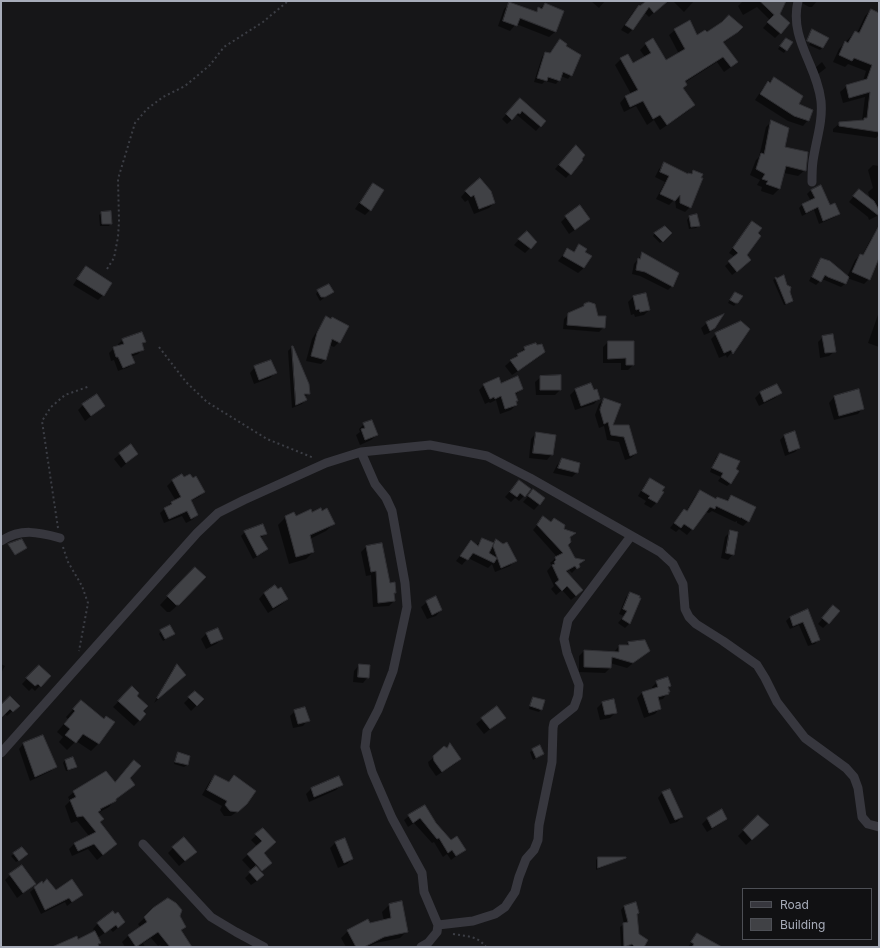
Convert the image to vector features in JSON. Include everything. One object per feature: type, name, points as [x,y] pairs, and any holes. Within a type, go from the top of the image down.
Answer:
[{"type":"street","points":[[798,1],[796,10],[796,28],[820,90],[822,108],[813,161],[812,182]]},
{"type":"street","points":[[1,753],[197,533],[218,513],[326,463],[362,452],[430,445],[487,456],[530,478],[660,552],[673,564],[683,584],[685,609],[689,617],[696,624],[757,665],[777,702],[805,738],[846,768],[854,777],[858,788],[862,817],[868,824],[879,827]]},
{"type":"street","points":[[362,452],[375,484],[386,498],[392,511],[406,583],[407,607],[393,671],[378,710],[367,731],[365,747],[372,772],[392,818],[422,873],[424,892],[438,928]]},
{"type":"street","points":[[1,541],[9,536],[23,532],[41,533],[60,538]]},
{"type":"street","points":[[421,947],[428,943],[438,928],[473,921],[495,914],[505,907],[515,892],[526,859],[534,850],[538,840],[539,825],[552,762],[554,723],[574,707],[578,696],[579,685],[567,653],[564,639],[568,620],[631,536]]},
{"type":"street","points":[[143,844],[212,917],[264,947]]},
{"type":"path","points":[[107,269],[114,258],[118,237],[118,179],[135,123],[147,109],[184,86],[210,65],[224,47],[263,22],[288,1]]},
{"type":"path","points":[[159,347],[186,382],[207,402],[267,439],[326,463]]},
{"type":"path","points":[[74,671],[88,603],[82,586],[68,562],[60,538],[42,421],[51,407],[65,395],[90,386]]},
{"type":"path","points":[[438,928],[473,937],[482,942],[486,947]]},
{"type":"building","points":[[644,1],[668,1],[654,13],[649,7],[633,30],[625,25],[639,5],[640,6],[645,2]]},
{"type":"building","points":[[760,1],[786,1],[780,14],[790,23],[781,34],[767,22],[774,15]]},
{"type":"building","points":[[509,2],[537,12],[538,7],[542,9],[545,3],[564,11],[556,32],[520,18],[517,26],[503,21]]},
{"type":"building","points":[[871,9],[879,13],[879,132],[839,126],[839,122],[864,120],[864,118],[867,118],[870,92],[849,98],[846,85],[867,79],[872,65],[854,58],[852,61],[839,55],[845,41],[848,43],[855,31],[859,33]]},
{"type":"building","points":[[729,15],[743,27],[723,42],[738,62],[731,67],[723,57],[685,81],[687,85],[683,88],[695,105],[667,125],[660,115],[653,119],[643,101],[630,107],[625,96],[638,90],[620,58],[628,54],[633,63],[651,53],[645,43],[653,38],[666,60],[685,49],[674,29],[690,20],[697,35],[705,30],[707,32],[722,22]]},
{"type":"building","points":[[812,29],[829,38],[823,48],[807,41]]},
{"type":"building","points":[[786,38],[793,42],[787,51],[780,46]]},
{"type":"building","points":[[560,39],[567,44],[566,46],[581,55],[572,76],[563,72],[560,81],[548,77],[547,81],[537,78],[545,52],[550,53]]},
{"type":"building","points":[[774,77],[803,96],[799,104],[813,110],[809,121],[794,116],[760,94],[768,81],[770,83]]},
{"type":"building","points":[[520,98],[546,121],[541,127],[522,111],[512,120],[506,114]]},
{"type":"building","points":[[771,120],[789,128],[785,147],[808,152],[806,171],[786,166],[780,189],[766,184],[768,181],[762,179],[765,174],[756,169],[761,153],[764,154]]},
{"type":"building","points":[[576,145],[585,155],[582,159],[583,160],[571,175],[559,165]]},
{"type":"building","points":[[664,162],[688,174],[692,174],[693,170],[703,174],[701,178],[703,178],[691,208],[680,203],[680,195],[675,201],[660,194],[669,176],[660,172]]},
{"type":"building","points":[[480,178],[491,191],[495,203],[479,209],[474,195],[471,197],[465,191]]},
{"type":"building","points":[[373,183],[384,190],[371,211],[360,203]]},
{"type":"building","points":[[821,185],[830,205],[835,203],[840,214],[823,221],[818,207],[806,213],[802,204],[815,198],[811,190]]},
{"type":"building","points":[[859,189],[874,201],[879,210],[879,216],[853,196]]},
{"type":"building","points":[[580,205],[590,219],[575,230],[565,216]]},
{"type":"building","points":[[111,211],[112,224],[102,224],[101,212]]},
{"type":"building","points":[[697,214],[700,226],[691,227],[689,216]]},
{"type":"building","points":[[752,221],[762,228],[758,233],[761,236],[747,255],[751,260],[737,272],[728,261],[738,253],[733,248]]},
{"type":"building","points":[[665,226],[672,233],[663,242],[654,233]]},
{"type":"building","points":[[879,226],[879,258],[870,280],[852,272],[860,254],[863,255]]},
{"type":"building","points":[[527,231],[537,242],[531,249],[518,239]]},
{"type":"building","points":[[579,244],[587,249],[585,252],[592,256],[584,268],[563,256],[567,248],[574,252]]},
{"type":"building","points":[[642,252],[679,273],[673,287],[645,272],[636,270],[638,258],[640,259]]},
{"type":"building","points":[[821,258],[830,261],[849,277],[846,284],[825,275],[821,282],[812,277]]},
{"type":"building","points":[[86,266],[112,283],[104,296],[77,279]]},
{"type":"building","points":[[784,275],[787,285],[791,287],[790,292],[793,301],[786,304],[775,277],[777,278]]},
{"type":"building","points":[[329,284],[334,292],[325,297],[321,297],[317,290]]},
{"type":"building","points":[[735,292],[743,296],[738,303],[730,300]]},
{"type":"building","points":[[646,293],[650,310],[640,312],[639,309],[636,310],[633,296]]},
{"type":"building","points":[[589,302],[595,304],[598,316],[606,316],[605,328],[567,325],[568,313],[584,306],[584,304]]},
{"type":"building","points":[[724,314],[715,328],[710,331],[706,322]]},
{"type":"building","points":[[326,316],[331,319],[332,317],[349,326],[340,343],[332,339],[326,360],[311,356],[317,333]]},
{"type":"building","points":[[741,321],[750,329],[733,354],[731,350],[724,353],[715,333]]},
{"type":"building","points":[[142,332],[146,342],[142,343],[144,350],[131,354],[135,363],[123,368],[118,357],[116,357],[113,347],[124,344],[122,339]]},
{"type":"building","points":[[833,334],[836,352],[825,353],[822,336]]},
{"type":"building","points":[[608,341],[634,341],[634,365],[626,365],[626,358],[608,359]]},
{"type":"building","points":[[536,343],[537,345],[542,344],[545,352],[518,371],[510,360],[525,350],[524,347]]},
{"type":"building","points":[[292,346],[309,384],[310,394],[304,394],[307,400],[296,405]]},
{"type":"building","points":[[271,360],[277,373],[259,380],[254,366]]},
{"type":"building","points":[[561,375],[561,390],[540,390],[540,376]]},
{"type":"building","points":[[518,376],[523,389],[515,393],[518,401],[516,401],[517,405],[505,409],[501,396],[495,399],[494,397],[490,399],[483,384],[499,377],[501,383]]},
{"type":"building","points":[[591,383],[594,390],[597,389],[600,399],[581,406],[575,389]]},
{"type":"building","points":[[777,384],[782,393],[764,402],[760,392]]},
{"type":"building","points":[[859,389],[864,409],[839,416],[834,396]]},
{"type":"building","points":[[97,394],[105,406],[91,416],[82,404]]},
{"type":"building","points":[[604,398],[621,404],[613,425],[629,425],[637,453],[630,456],[624,437],[611,435],[608,422],[604,424],[600,410]]},
{"type":"building","points":[[372,420],[378,435],[365,440],[361,429],[365,428],[363,423]]},
{"type":"building","points":[[795,431],[800,448],[789,452],[784,435]]},
{"type":"building","points":[[536,432],[556,435],[553,455],[533,453]]},
{"type":"building","points":[[131,444],[138,454],[126,463],[119,453]]},
{"type":"building","points":[[720,453],[740,461],[736,469],[739,471],[731,484],[721,477],[723,473],[712,468]]},
{"type":"building","points":[[562,458],[580,463],[578,473],[558,468]]},
{"type":"building","points":[[182,474],[184,477],[190,474],[193,478],[196,476],[205,492],[191,500],[198,515],[191,519],[187,511],[169,519],[164,508],[172,504],[171,502],[181,497],[172,480]]},
{"type":"building","points":[[650,478],[665,487],[662,491],[664,492],[657,503],[648,498],[650,496],[642,491]]},
{"type":"building","points":[[519,480],[531,489],[525,497],[520,493],[517,497],[510,492]]},
{"type":"building","points":[[533,489],[545,498],[540,505],[528,496]]},
{"type":"building","points":[[700,490],[716,499],[717,497],[728,501],[731,495],[756,507],[749,522],[716,506],[715,509],[710,507],[693,530],[684,524],[681,528],[674,523],[684,509],[687,511]]},
{"type":"building","points":[[321,508],[322,511],[327,508],[335,524],[310,535],[314,552],[296,557],[285,516],[294,512],[296,516],[311,509],[312,512]]},
{"type":"building","points":[[543,516],[551,522],[554,518],[565,525],[564,529],[576,533],[570,537],[571,542],[568,545],[575,558],[585,560],[579,564],[580,567],[577,569],[575,566],[566,571],[583,590],[576,596],[567,586],[562,591],[555,583],[559,580],[552,565],[555,564],[555,557],[563,553],[537,525]]},
{"type":"building","points":[[263,524],[267,534],[260,536],[268,549],[257,556],[244,531]]},
{"type":"building","points":[[730,530],[738,532],[734,555],[726,553]]},
{"type":"building","points":[[482,538],[494,543],[489,553],[497,558],[494,563],[473,553],[468,560],[460,556],[471,540],[478,546]]},
{"type":"building","points":[[22,539],[27,548],[15,555],[8,544]]},
{"type":"building","points":[[496,539],[503,544],[507,542],[517,561],[501,568],[493,546]]},
{"type":"building","points":[[382,543],[390,583],[395,582],[396,593],[394,593],[395,601],[378,603],[376,571],[371,572],[366,546]]},
{"type":"building","points":[[195,567],[206,577],[179,605],[176,605],[167,596]]},
{"type":"building","points":[[275,585],[278,589],[281,587],[288,599],[273,608],[264,593]]},
{"type":"building","points":[[630,592],[640,596],[639,598],[641,598],[630,624],[622,619],[627,611],[623,609]]},
{"type":"building","points":[[436,596],[442,610],[432,615],[426,601]]},
{"type":"building","points":[[833,605],[840,611],[829,624],[822,618]]},
{"type":"building","points":[[808,609],[820,640],[812,643],[803,622],[793,626],[790,617]]},
{"type":"building","points":[[170,625],[175,634],[165,639],[160,630]]},
{"type":"building","points":[[218,628],[223,639],[211,644],[206,633]]},
{"type":"building","points":[[645,640],[650,651],[633,663],[612,657],[611,668],[584,667],[584,650],[619,652],[619,645],[629,645],[628,642]]},
{"type":"building","points":[[177,664],[186,675],[158,699],[157,698]]},
{"type":"building","points":[[359,664],[370,665],[369,678],[358,677]]},
{"type":"building","points":[[39,665],[51,676],[41,687],[38,684],[35,686],[26,678]]},
{"type":"building","points":[[668,677],[671,686],[668,687],[670,692],[668,692],[669,694],[658,697],[661,709],[649,713],[642,692],[658,687],[656,681]]},
{"type":"building","points":[[132,686],[139,693],[137,696],[148,706],[143,711],[146,714],[140,721],[118,701]]},
{"type":"building","points":[[195,691],[204,699],[197,706],[188,697]]},
{"type":"building","points":[[10,696],[20,706],[13,712],[10,709],[1,718],[1,705]]},
{"type":"building","points":[[533,697],[545,700],[542,710],[530,706]]},
{"type":"building","points":[[614,699],[617,713],[605,715],[602,702]]},
{"type":"building","points":[[81,700],[104,719],[106,716],[115,722],[99,744],[83,734],[76,743],[65,735],[70,729],[64,724],[75,711],[73,709]]},
{"type":"building","points":[[497,706],[506,718],[490,729],[481,718]]},
{"type":"building","points":[[305,707],[310,721],[298,724],[294,710]]},
{"type":"building","points":[[43,735],[57,767],[35,777],[23,743]]},
{"type":"building","points":[[450,743],[461,759],[442,772],[434,761],[433,756],[444,746],[447,748]]},
{"type":"building","points":[[540,745],[544,754],[536,758],[532,749]]},
{"type":"building","points":[[178,752],[190,756],[188,765],[175,762]]},
{"type":"building","points":[[73,757],[77,767],[68,770],[65,760]]},
{"type":"building","points":[[134,760],[141,766],[130,778],[135,785],[116,799],[116,801],[100,809],[101,810],[98,812],[104,819],[100,822],[117,844],[103,855],[94,844],[78,851],[74,843],[96,832],[83,816],[77,817],[70,800],[76,797],[73,791],[106,771],[115,782]]},
{"type":"building","points":[[215,775],[229,782],[234,775],[256,791],[247,804],[238,812],[230,811],[225,805],[227,801],[207,790]]},
{"type":"building","points":[[339,776],[343,785],[314,797],[311,788]]},
{"type":"building","points":[[670,789],[683,817],[675,820],[662,792]]},
{"type":"building","points":[[425,805],[436,823],[451,840],[457,836],[466,850],[456,856],[452,850],[448,853],[439,838],[437,839],[420,818],[413,823],[408,815]]},
{"type":"building","points":[[722,809],[727,819],[712,828],[707,818]]},
{"type":"building","points":[[758,815],[769,825],[752,840],[743,830]]},
{"type":"building","points":[[263,828],[276,842],[264,853],[272,863],[262,871],[247,854],[262,841],[255,834]]},
{"type":"building","points":[[184,837],[197,852],[185,861],[172,847]]},
{"type":"building","points":[[345,838],[353,859],[344,863],[335,842]]},
{"type":"building","points":[[22,847],[28,854],[19,861],[13,853]]},
{"type":"building","points":[[598,857],[626,857],[626,858],[598,868]]},
{"type":"building","points":[[22,865],[36,884],[23,893],[9,874]]},
{"type":"building","points":[[256,866],[264,875],[257,881],[249,872]]},
{"type":"building","points":[[47,879],[56,890],[72,879],[83,895],[72,902],[69,898],[45,910],[34,887],[42,881],[43,883]]},
{"type":"building","points":[[168,898],[176,903],[182,910],[180,916],[186,927],[181,930],[192,947],[170,947],[158,932],[136,947],[128,935],[147,922],[144,917],[153,908]]},
{"type":"building","points":[[402,901],[408,932],[384,937],[364,947],[356,947],[347,930],[368,919],[370,923],[391,918],[389,904]]},
{"type":"building","points":[[636,902],[639,913],[637,914],[639,934],[648,940],[644,947],[635,947],[632,944],[624,947],[623,923],[628,922],[624,906]]},
{"type":"building","points":[[113,911],[115,914],[118,912],[125,922],[118,928],[116,925],[105,933],[97,923]]},
{"type":"building","points":[[95,931],[101,943],[98,944],[99,947],[52,947],[77,936],[78,939]]},
{"type":"building","points":[[697,933],[722,947],[692,947],[694,944],[691,942]]}]
